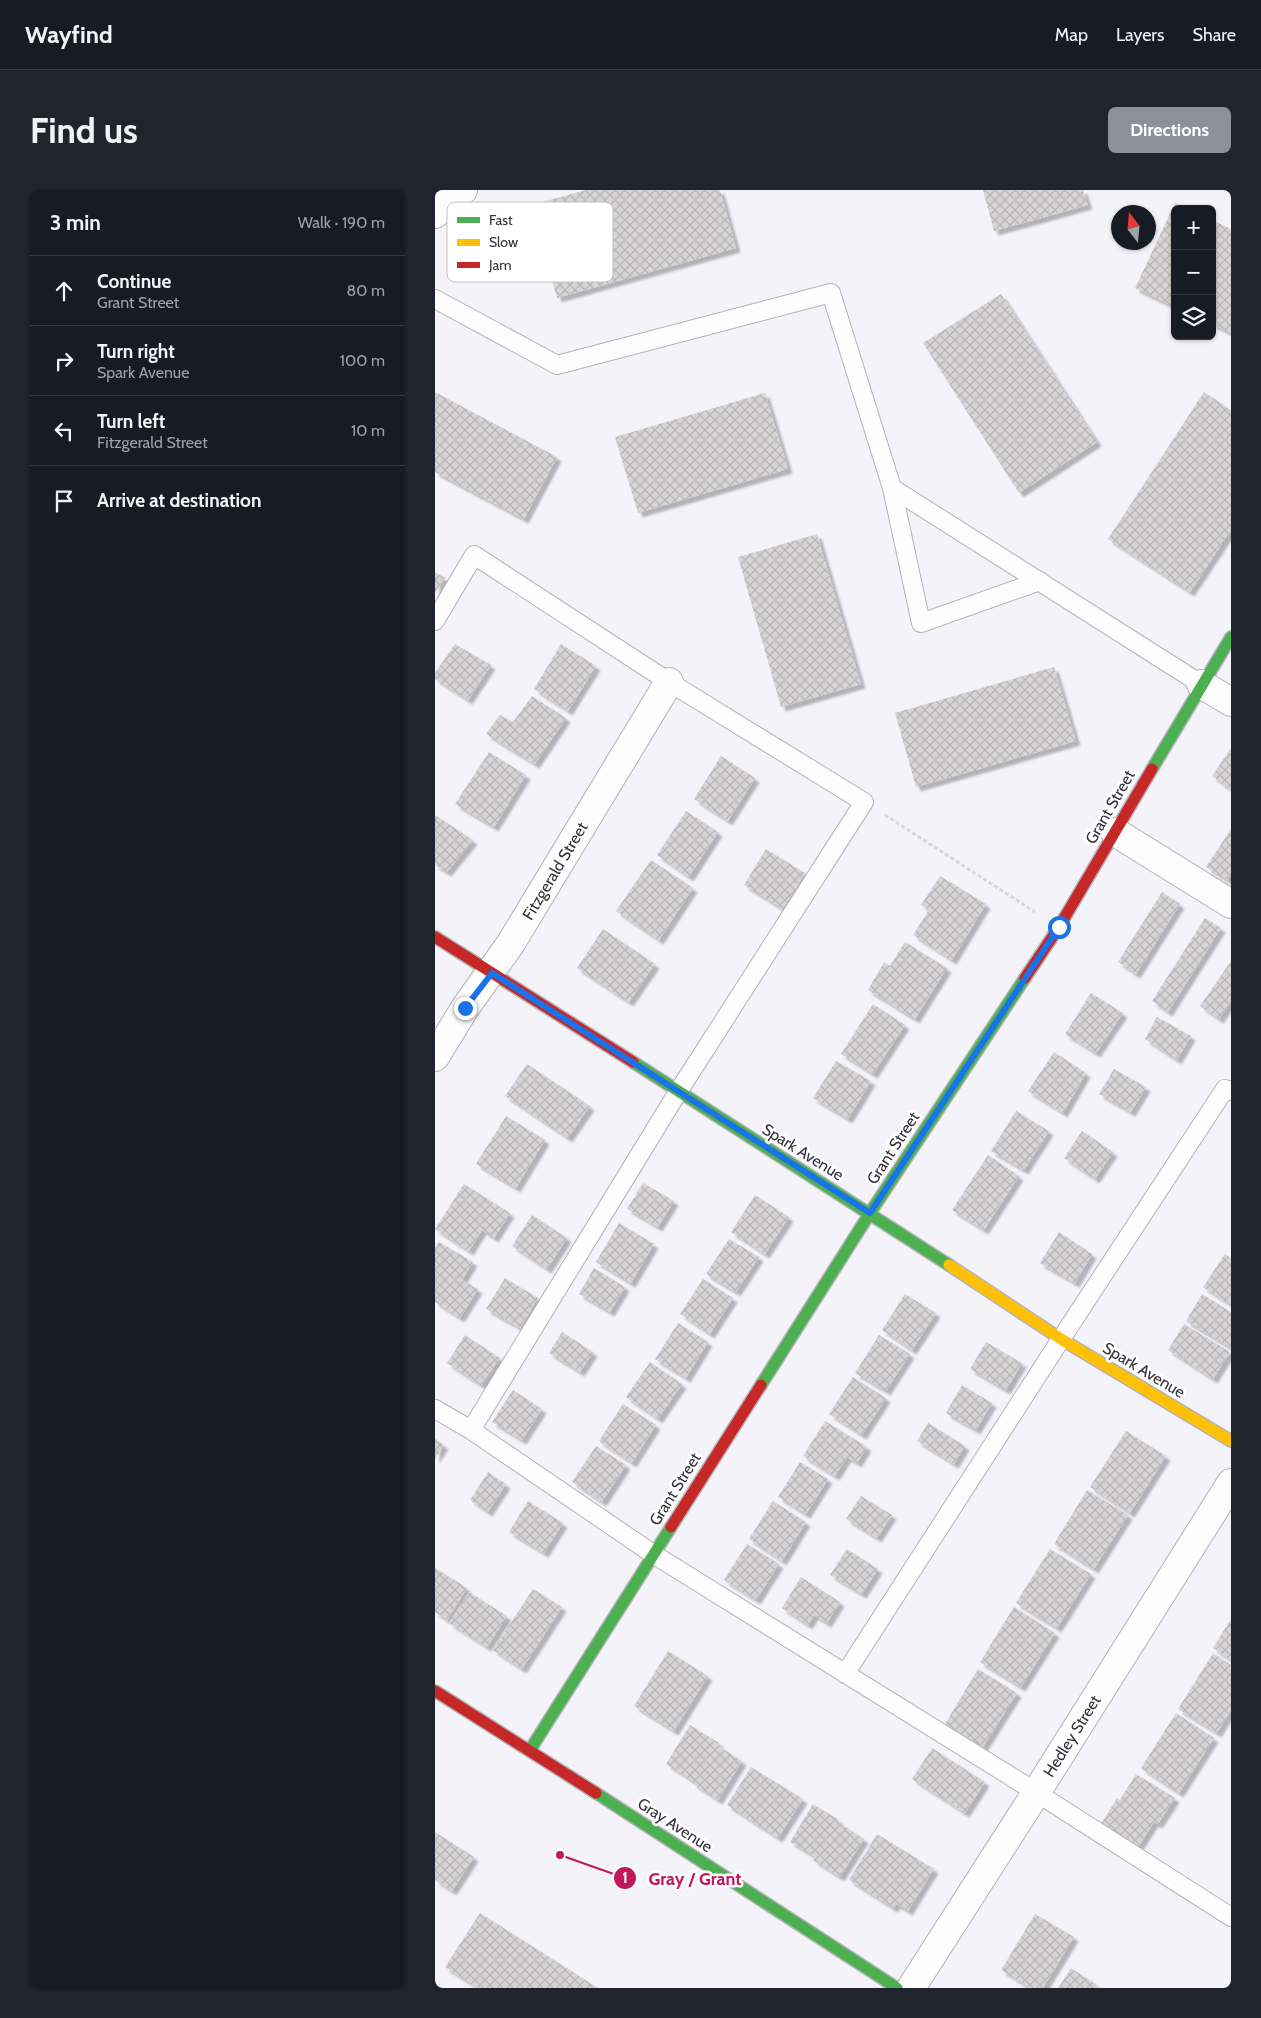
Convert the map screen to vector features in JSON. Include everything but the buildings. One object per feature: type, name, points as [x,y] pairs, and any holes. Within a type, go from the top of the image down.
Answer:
[{"type":"street","points":[[437,204],[463,190]]},
{"type":"street","name":"Grant Street","points":[[530,1750],[870,1213],[1059,927],[1201,684],[1231,637]]},
{"type":"street","name":"Fitzgerald Street","points":[[435,1057],[465,1008],[492,973],[669,682]]},
{"type":"street","points":[[1201,684],[1231,702]]},
{"type":"street","points":[[1115,832],[1231,904]]},
{"type":"street","name":"Spark Avenue","points":[[435,938],[870,1213],[1061,1339],[1231,1441]]},
{"type":"street","name":"Hedley Street","points":[[911,1988],[1231,1483]]},
{"type":"street","name":"Gray Avenue","points":[[435,1691],[530,1750],[897,1988]]},
{"type":"lane","points":[[435,299],[557,365],[831,293],[892,488],[921,623],[1040,581]]},
{"type":"lane","points":[[892,488],[1201,684]]},
{"type":"lane","points":[[435,621],[474,556],[669,682],[864,802],[678,1092],[471,1430]]},
{"type":"lane","points":[[845,1674],[1225,1089],[1231,1090]]},
{"type":"lane","points":[[435,1408],[471,1430],[653,1554],[1230,1913]]},
{"type":"path","points":[[864,802],[1027,907]]},
{"type":"traffic: fast","points":[[1152,769],[1231,637]]},
{"type":"traffic: fast","points":[[761,1385],[870,1213],[1025,978]]},
{"type":"traffic: fast","points":[[633,1062],[949,1265]]},
{"type":"traffic: fast","points":[[530,1750],[671,1527]]},
{"type":"traffic: fast","points":[[596,1793],[897,1988]]},
{"type":"traffic: slow","points":[[949,1265],[1061,1339],[1231,1441]]},
{"type":"traffic: jam","points":[[1025,978],[1059,927],[1152,769]]},
{"type":"traffic: jam","points":[[435,937],[633,1062]]},
{"type":"traffic: jam","points":[[671,1527],[761,1385]]},
{"type":"traffic: jam","points":[[435,1691],[596,1793]]},
{"type":"place","name":"Gray / Grant","points":[[560,1855]]},
{"type":"route","points":[[465,1008],[492,973],[519,992],[870,1213],[1059,927]]}]
